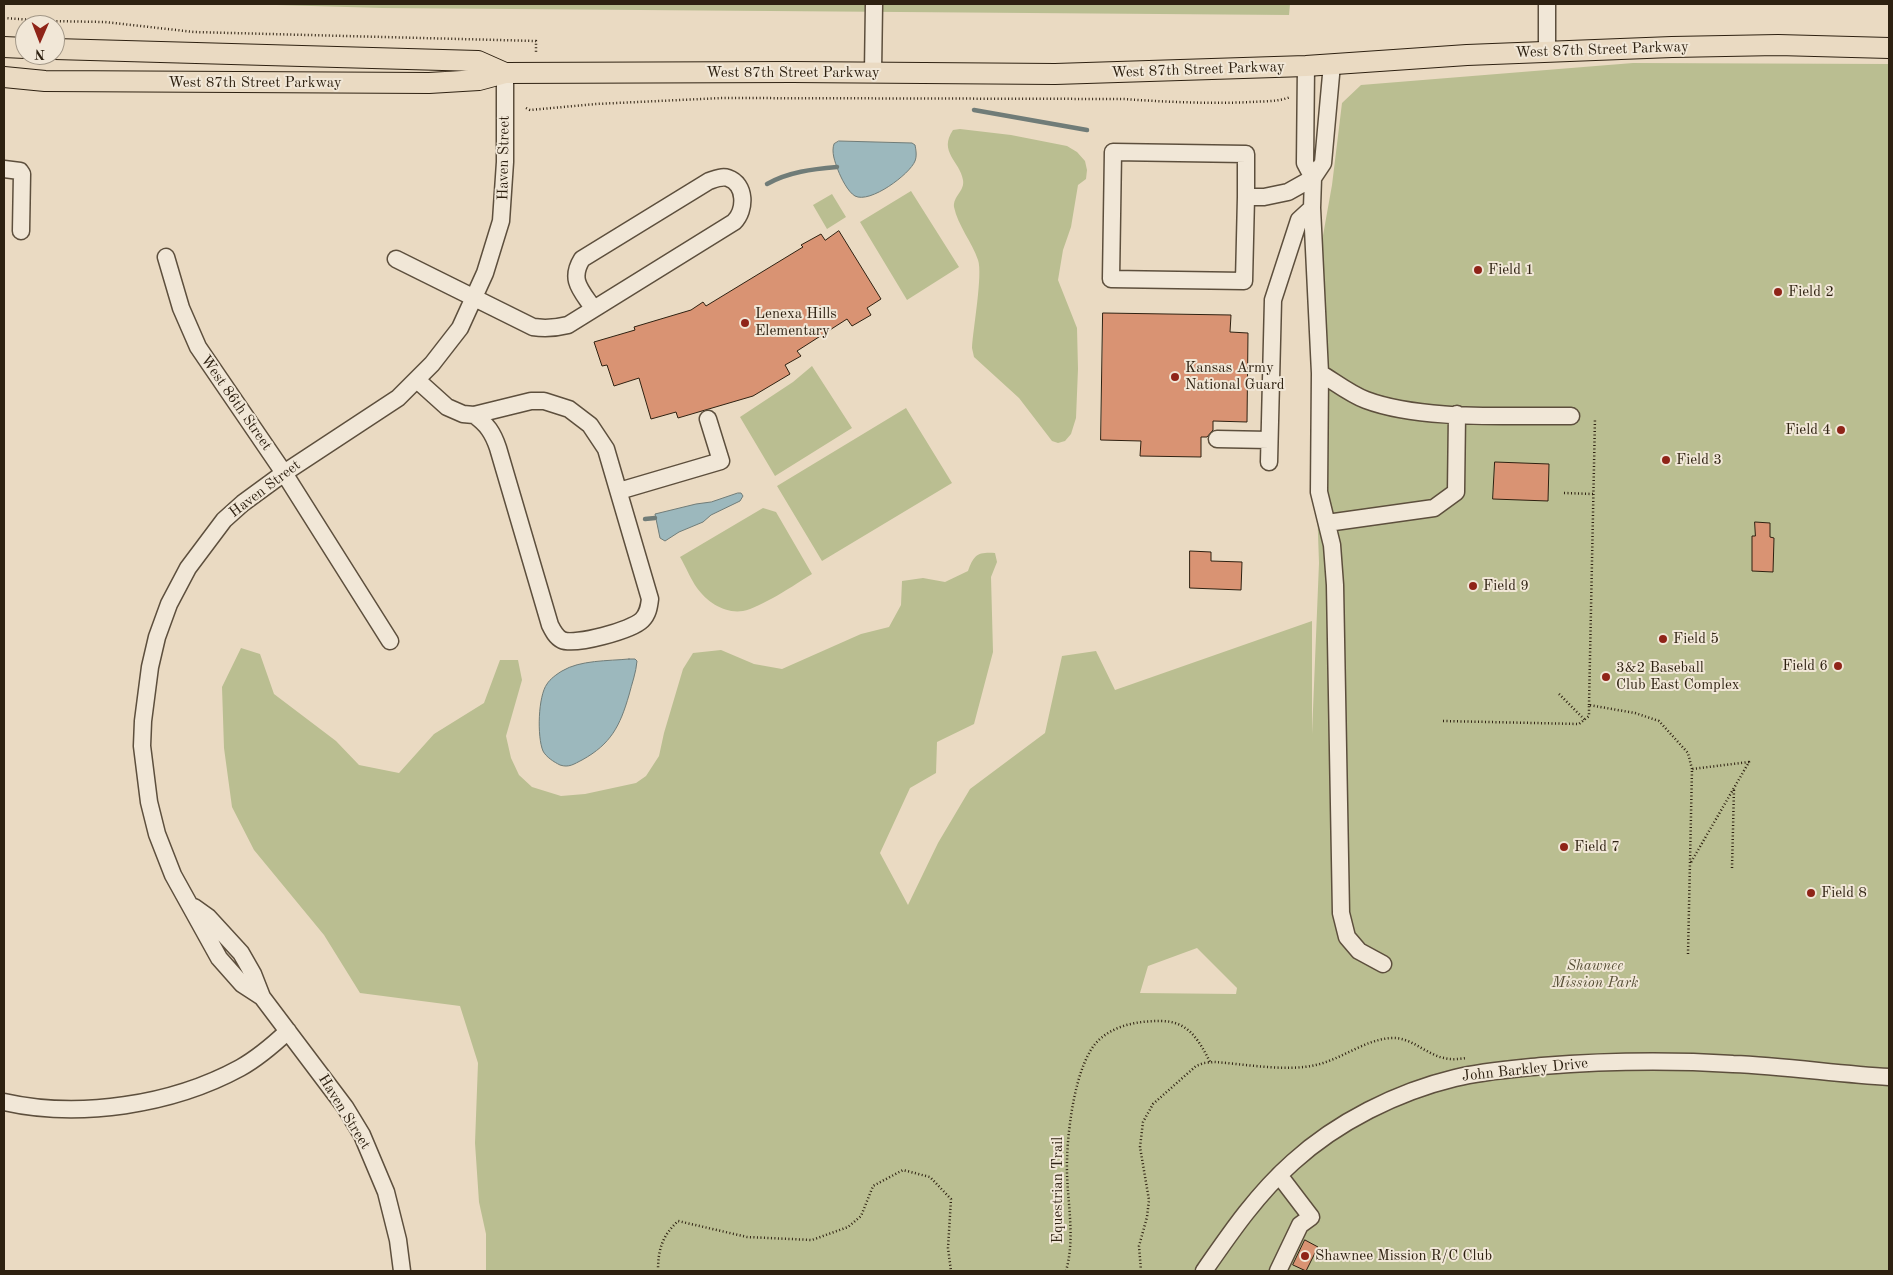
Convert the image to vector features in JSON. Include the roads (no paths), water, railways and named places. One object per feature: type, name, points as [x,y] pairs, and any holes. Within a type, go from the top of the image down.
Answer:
[{"type":"main road","name":"West 87th Street Parkway","points":[[4,77],[44,81],[429,83],[478,80],[505,74],[873,72],[1055,74],[1306,66],[1467,55],[1547,52],[1778,45],[1889,48]]},
{"type":"main road","name":"West 87th Street Parkway","points":[[65,49],[478,61],[505,74]]},
{"type":"street","points":[[873,72],[874,4]]},
{"type":"street","points":[[1547,4],[1547,52]]},
{"type":"street","points":[[1246,197],[1282,194],[1313,178],[1323,163],[1332,64]]},
{"type":"street","points":[[1306,66],[1305,163],[1313,178],[1312,208],[1320,373],[1319,492],[1328,522],[1332,545],[1335,585],[1341,914],[1347,937],[1359,951],[1383,964]]},
{"type":"street","name":"Haven Street","points":[[402,1271],[398,1240],[386,1192],[362,1135],[345,1107],[262,997],[242,984],[219,958],[192,906],[173,875],[157,834],[149,802],[142,746],[150,667],[157,637],[169,604],[188,568],[224,520],[284,472],[398,398],[417,380],[460,328],[491,256],[498,234],[503,207],[505,74]]},
{"type":"street","points":[[1113,152],[1246,154],[1246,197],[1244,281],[1111,279],[1113,152]]},
{"type":"street","points":[[4,169],[20,170],[22,174],[21,231]]},
{"type":"street","points":[[396,259],[533,327],[546,329],[568,325],[734,222],[740,216],[743,207],[740,192],[735,182],[728,178],[709,181],[582,259],[576,268],[576,278],[579,288],[593,308]]},
{"type":"street","points":[[1269,462],[1273,300],[1299,220],[1312,208]]},
{"type":"street","name":"West 86th Street","points":[[166,257],[181,308],[198,347],[284,472],[390,641]]},
{"type":"street","points":[[1320,373],[1364,400],[1389,408],[1457,414],[1570,416]]},
{"type":"street","points":[[417,380],[447,407],[463,414],[474,415],[531,400],[544,400],[569,409],[590,425],[606,449],[650,599],[647,615],[637,624],[580,641],[563,640],[555,635],[550,625],[494,437],[485,423],[474,415]]},
{"type":"street","points":[[1328,522],[1434,508],[1456,492],[1457,414]]},
{"type":"street","points":[[618,490],[720,461],[708,419]]},
{"type":"street","points":[[1218,439],[1269,440]]},
{"type":"street","points":[[4,1102],[17,1105],[58,1108],[97,1108],[136,1103],[174,1094],[208,1083],[240,1068],[265,1052],[288,1031]]},
{"type":"street","name":"John Barkley Drive","points":[[1204,1271],[1242,1217],[1294,1160],[1332,1132],[1373,1109],[1410,1092],[1455,1078],[1496,1070],[1640,1061],[1734,1064],[1889,1077]]},
{"type":"street","points":[[1278,1271],[1300,1225],[1311,1217],[1279,1175]]},
{"type":"water","points":[[839,141],[912,143],[915,145],[916,159],[906,173],[889,186],[870,196],[855,196],[839,173],[833,154],[834,144]]},
{"type":"water","points":[[741,493],[743,496],[740,501],[665,541],[660,538],[655,514],[711,502]]},
{"type":"water","points":[[629,659],[637,661],[634,678],[622,716],[607,741],[592,754],[571,765],[560,765],[550,759],[543,751],[539,727],[540,707],[548,682],[569,667],[594,662]]},
{"type":"waterway","points":[[974,110],[1087,130]]},
{"type":"waterway","points":[[767,184],[792,174],[837,167]]},
{"type":"waterway","points":[[645,519],[655,518]]},
{"type":"place","name":"Field 1","points":[[1478,270]]},
{"type":"place","name":"Field 2","points":[[1778,292]]},
{"type":"place","name":"Lenexa Hills Elementary","points":[[745,323]]},
{"type":"place","name":"Kansas Army National Guard","points":[[1175,377]]},
{"type":"place","name":"Field 4","points":[[1841,430]]},
{"type":"place","name":"Field 3","points":[[1666,460]]},
{"type":"place","name":"Field 9","points":[[1473,586]]},
{"type":"place","name":"Field 5","points":[[1663,639]]},
{"type":"place","name":"Field 6","points":[[1838,666]]},
{"type":"place","name":"3&2 Baseball Club East Complex","points":[[1606,677]]},
{"type":"place","name":"Field 7","points":[[1564,847]]},
{"type":"place","name":"Field 8","points":[[1811,893]]},
{"type":"place","name":"Shawnee Mission R/C Club","points":[[1305,1256]]},
{"type":"park label","name":"Shawnee Mission Park","points":[[1595,974]]}]
